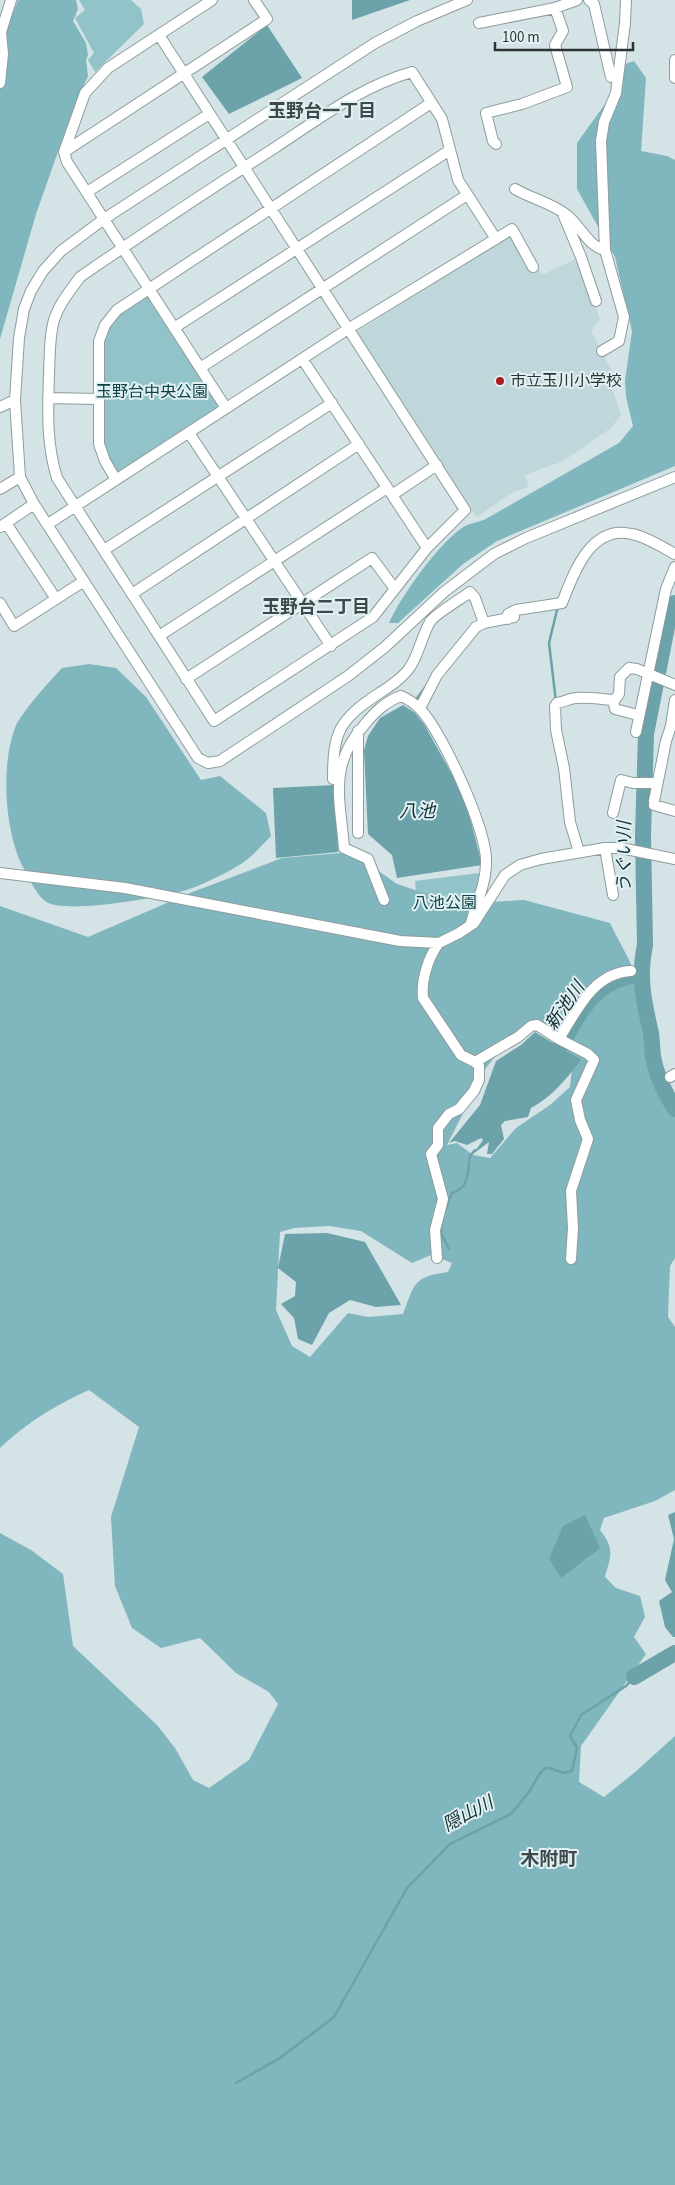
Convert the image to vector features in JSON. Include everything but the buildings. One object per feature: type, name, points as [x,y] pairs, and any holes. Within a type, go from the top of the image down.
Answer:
[{"type":"street","points":[[0,82],[3,54],[1,32],[11,0]]},
{"type":"street","points":[[212,0],[108,68],[85,93],[64,152],[67,162],[226,408]]},
{"type":"street","points":[[64,152],[267,19],[254,0]]},
{"type":"street","points":[[467,0],[451,3],[375,43],[104,219],[61,251],[43,271],[31,291],[24,309],[19,338],[15,400],[20,476],[34,504],[198,758],[208,763],[220,761],[348,676],[385,647],[467,573],[494,554],[526,538],[675,477]]},
{"type":"street","points":[[479,24],[555,8],[577,0]]},
{"type":"street","points":[[589,0],[594,4],[610,77],[618,75]]},
{"type":"street","points":[[602,351],[619,341],[624,317],[605,250],[601,141],[604,122],[616,93],[626,0]]},
{"type":"street","points":[[496,144],[493,141],[486,113],[522,104],[567,87],[556,44],[563,31],[555,8]]},
{"type":"street","points":[[159,35],[243,168],[465,510],[427,548],[373,617],[214,721],[57,478],[51,460],[47,430],[48,398],[51,334],[55,318],[64,299],[80,277],[243,168],[360,92],[390,78],[412,72],[442,119],[458,180],[496,239]]},
{"type":"street","points":[[675,60],[675,78]]},
{"type":"street","points":[[116,480],[105,461],[99,444],[99,341],[105,325],[117,310],[148,287],[431,103]]},
{"type":"street","points":[[87,192],[209,114]]},
{"type":"street","points":[[174,328],[450,150]]},
{"type":"street","points":[[515,189],[531,199],[561,210],[570,217],[596,248],[605,250]]},
{"type":"street","points":[[200,368],[466,194]]},
{"type":"street","points":[[561,210],[581,257],[596,301]]},
{"type":"street","points":[[48,524],[348,329],[512,229],[532,266]]},
{"type":"street","points":[[303,360],[427,548]]},
{"type":"street","points":[[48,398],[99,399]]},
{"type":"street","points":[[0,407],[15,400]]},
{"type":"street","points":[[104,550],[332,403]]},
{"type":"street","points":[[189,433],[331,646]]},
{"type":"street","points":[[132,594],[359,444]]},
{"type":"street","points":[[159,636],[274,561],[437,465]]},
{"type":"street","points":[[0,489],[20,476]]},
{"type":"street","points":[[34,504],[3,525],[56,599]]},
{"type":"street","points":[[420,708],[437,675],[476,627],[484,623],[512,618],[508,614],[516,610],[562,603],[582,558],[600,539],[612,532],[633,534],[675,554]]},
{"type":"street","points":[[186,679],[372,558],[395,589]]},
{"type":"street","points":[[636,732],[638,715],[666,589],[675,567]]},
{"type":"street","points":[[0,603],[14,626],[84,581]]},
{"type":"street","points":[[338,779],[333,779],[333,750],[338,732],[350,715],[395,684],[408,670],[418,652],[431,620],[470,592],[475,598],[484,623]]},
{"type":"street","points":[[422,612],[431,620]]},
{"type":"street","points":[[579,852],[570,822],[564,768],[556,730],[555,706],[557,703],[567,702],[574,698],[613,700],[614,702],[619,694],[620,676],[629,668],[670,682]]},
{"type":"street","points":[[384,900],[368,859],[344,848],[338,779],[345,750],[358,731],[375,712],[390,700],[400,696],[420,708],[436,730],[469,798],[484,845],[487,862],[484,883],[470,926]]},
{"type":"street","points":[[613,700],[615,709],[638,715]]},
{"type":"street","points":[[675,700],[654,803],[675,811]]},
{"type":"street","points":[[358,731],[358,833]]},
{"type":"street","points":[[613,813],[620,780],[633,783],[652,782]]},
{"type":"street","points":[[605,848],[613,896]]},
{"type":"street","points":[[437,1258],[435,1230],[443,1199],[431,1154],[438,1145],[438,1128],[449,1114],[459,1109],[474,1091],[479,1080],[478,1066],[475,1062],[461,1055],[423,998],[422,988],[433,951],[439,943],[474,923],[505,875],[520,865],[541,859],[605,848],[621,848],[675,859]]},
{"type":"street","points":[[0,873],[125,888],[400,940],[439,943]]},
{"type":"street","points":[[559,1039],[583,1000],[597,984],[607,977],[632,971]]},
{"type":"street","points":[[475,1062],[518,1037],[531,1026],[538,1025],[559,1039],[588,1054],[594,1060],[576,1100],[580,1120],[588,1140],[571,1191],[573,1228],[571,1258]]},
{"type":"shaded area","name":"市立玉川小学校","points":[[509,233],[529,268],[538,268],[542,275],[578,258],[600,319],[591,331],[612,372],[613,390],[621,415],[611,428],[562,462],[525,476],[529,487],[511,493],[477,517],[356,335],[357,332]]},
{"type":"green space","points":[[18,0],[76,0],[78,9],[73,21],[86,43],[88,76],[71,115],[36,214],[0,339],[0,47]]},
{"type":"green space","points":[[79,0],[131,0],[141,9],[144,24],[95,72],[88,60],[94,53],[75,18],[85,10]]},
{"type":"green space","points":[[634,61],[646,78],[641,151],[667,156],[675,160],[675,466],[497,541],[463,564],[398,623],[389,623],[402,599],[422,570],[455,533],[465,526],[484,520],[619,443],[633,426],[626,397],[625,381],[632,331],[615,257],[577,189],[577,143],[610,97],[622,65]]},
{"type":"green space","name":"玉野台中央公園","points":[[144,295],[149,296],[219,404],[218,409],[120,473],[116,472],[103,446],[104,339],[110,325],[125,308]]},
{"type":"green space","points":[[89,664],[116,668],[146,697],[201,780],[220,776],[266,813],[271,836],[249,858],[196,887],[154,897],[78,906],[51,904],[42,899],[24,869],[12,836],[7,796],[6,776],[8,757],[17,723],[38,694],[62,668]]},
{"type":"green space","points":[[352,852],[397,884],[458,904],[524,900],[610,923],[638,982],[652,1069],[665,1101],[675,1114],[675,1258],[670,1266],[668,1317],[675,1327],[675,1490],[655,1501],[604,1518],[600,1530],[610,1547],[609,1563],[605,1577],[616,1588],[640,1596],[645,1617],[634,1637],[646,1654],[581,1746],[579,1782],[604,1797],[675,1736],[675,2185],[0,2185],[0,1533],[31,1550],[63,1574],[73,1646],[157,1725],[175,1748],[193,1780],[209,1788],[249,1760],[278,1704],[269,1692],[236,1673],[200,1638],[161,1648],[132,1628],[115,1586],[111,1517],[139,1427],[89,1390],[42,1415],[0,1448],[0,906],[88,937],[190,893],[282,858]],"holes":[[[536,1027],[558,1038],[573,1059],[570,1087],[550,1105],[516,1128],[490,1158],[473,1155],[457,1143],[447,1145],[486,1068],[508,1040]],[[329,1226],[361,1231],[412,1263],[431,1255],[452,1263],[448,1272],[428,1276],[417,1283],[413,1288],[403,1314],[368,1317],[348,1313],[310,1357],[292,1346],[276,1310],[280,1232],[294,1228]]]},
{"type":"green space","name":"八池公園","points":[[479,873],[479,881],[466,922],[420,932],[415,881]]},
{"type":"water","points":[[352,0],[410,0],[352,20]]},
{"type":"water","points":[[267,25],[302,78],[229,114],[202,77]]},
{"type":"water","name":"八池","points":[[403,705],[415,713],[424,724],[465,798],[482,865],[397,878],[392,855],[368,834],[364,750],[368,736],[380,718]]},
{"type":"water","points":[[335,785],[338,852],[276,858],[273,788]]},
{"type":"water","points":[[535,1032],[581,1060],[552,1093],[531,1108],[528,1117],[505,1121],[501,1125],[504,1139],[492,1154],[487,1154],[489,1142],[473,1154],[483,1140],[481,1138],[467,1145],[455,1141],[449,1143],[480,1105],[496,1061],[521,1045]]},
{"type":"water","points":[[327,1233],[365,1242],[401,1305],[376,1307],[350,1300],[329,1313],[312,1345],[298,1339],[294,1318],[281,1304],[295,1296],[296,1282],[278,1268],[285,1234]]},
{"type":"water","points":[[675,1512],[675,1637],[673,1637],[665,1627],[659,1601],[672,1592],[665,1580],[674,1539],[668,1515]]},
{"type":"water","points":[[585,1515],[600,1548],[561,1578],[549,1559],[563,1526]]},
{"type":"waterway","name":"うぐい川","points":[[675,603],[667,627],[646,734],[643,836],[645,945],[642,968],[644,1000],[651,1033],[654,1063],[661,1084],[675,1109]]},
{"type":"waterway","points":[[556,702],[549,643],[558,606]]},
{"type":"waterway","points":[[415,701],[427,685]]},
{"type":"waterway","name":"新池川","points":[[555,1056],[579,1014],[598,991],[624,977],[641,975]]},
{"type":"waterway","points":[[444,1213],[452,1193],[462,1187],[467,1178],[470,1156],[475,1150]]},
{"type":"waterway","points":[[441,1225],[441,1233],[449,1249]]},
{"type":"waterway","name":"隠山川","points":[[634,1677],[675,1653]]},
{"type":"waterway","name":"隠山川","points":[[236,2083],[280,2058],[334,2017],[407,1888],[450,1844],[511,1814],[529,1792],[540,1773],[546,1768],[563,1773],[572,1771],[577,1748],[570,1736],[581,1715],[626,1686],[634,1677]]},
{"type":"place","name":"市立玉川小学校","points":[[500,381]]},
{"type":"district","name":"玉野台一丁目","points":[[322,111]]},
{"type":"district","name":"玉野台二丁目","points":[[316,607]]},
{"type":"district","name":"木附町","points":[[549,1859]]}]
